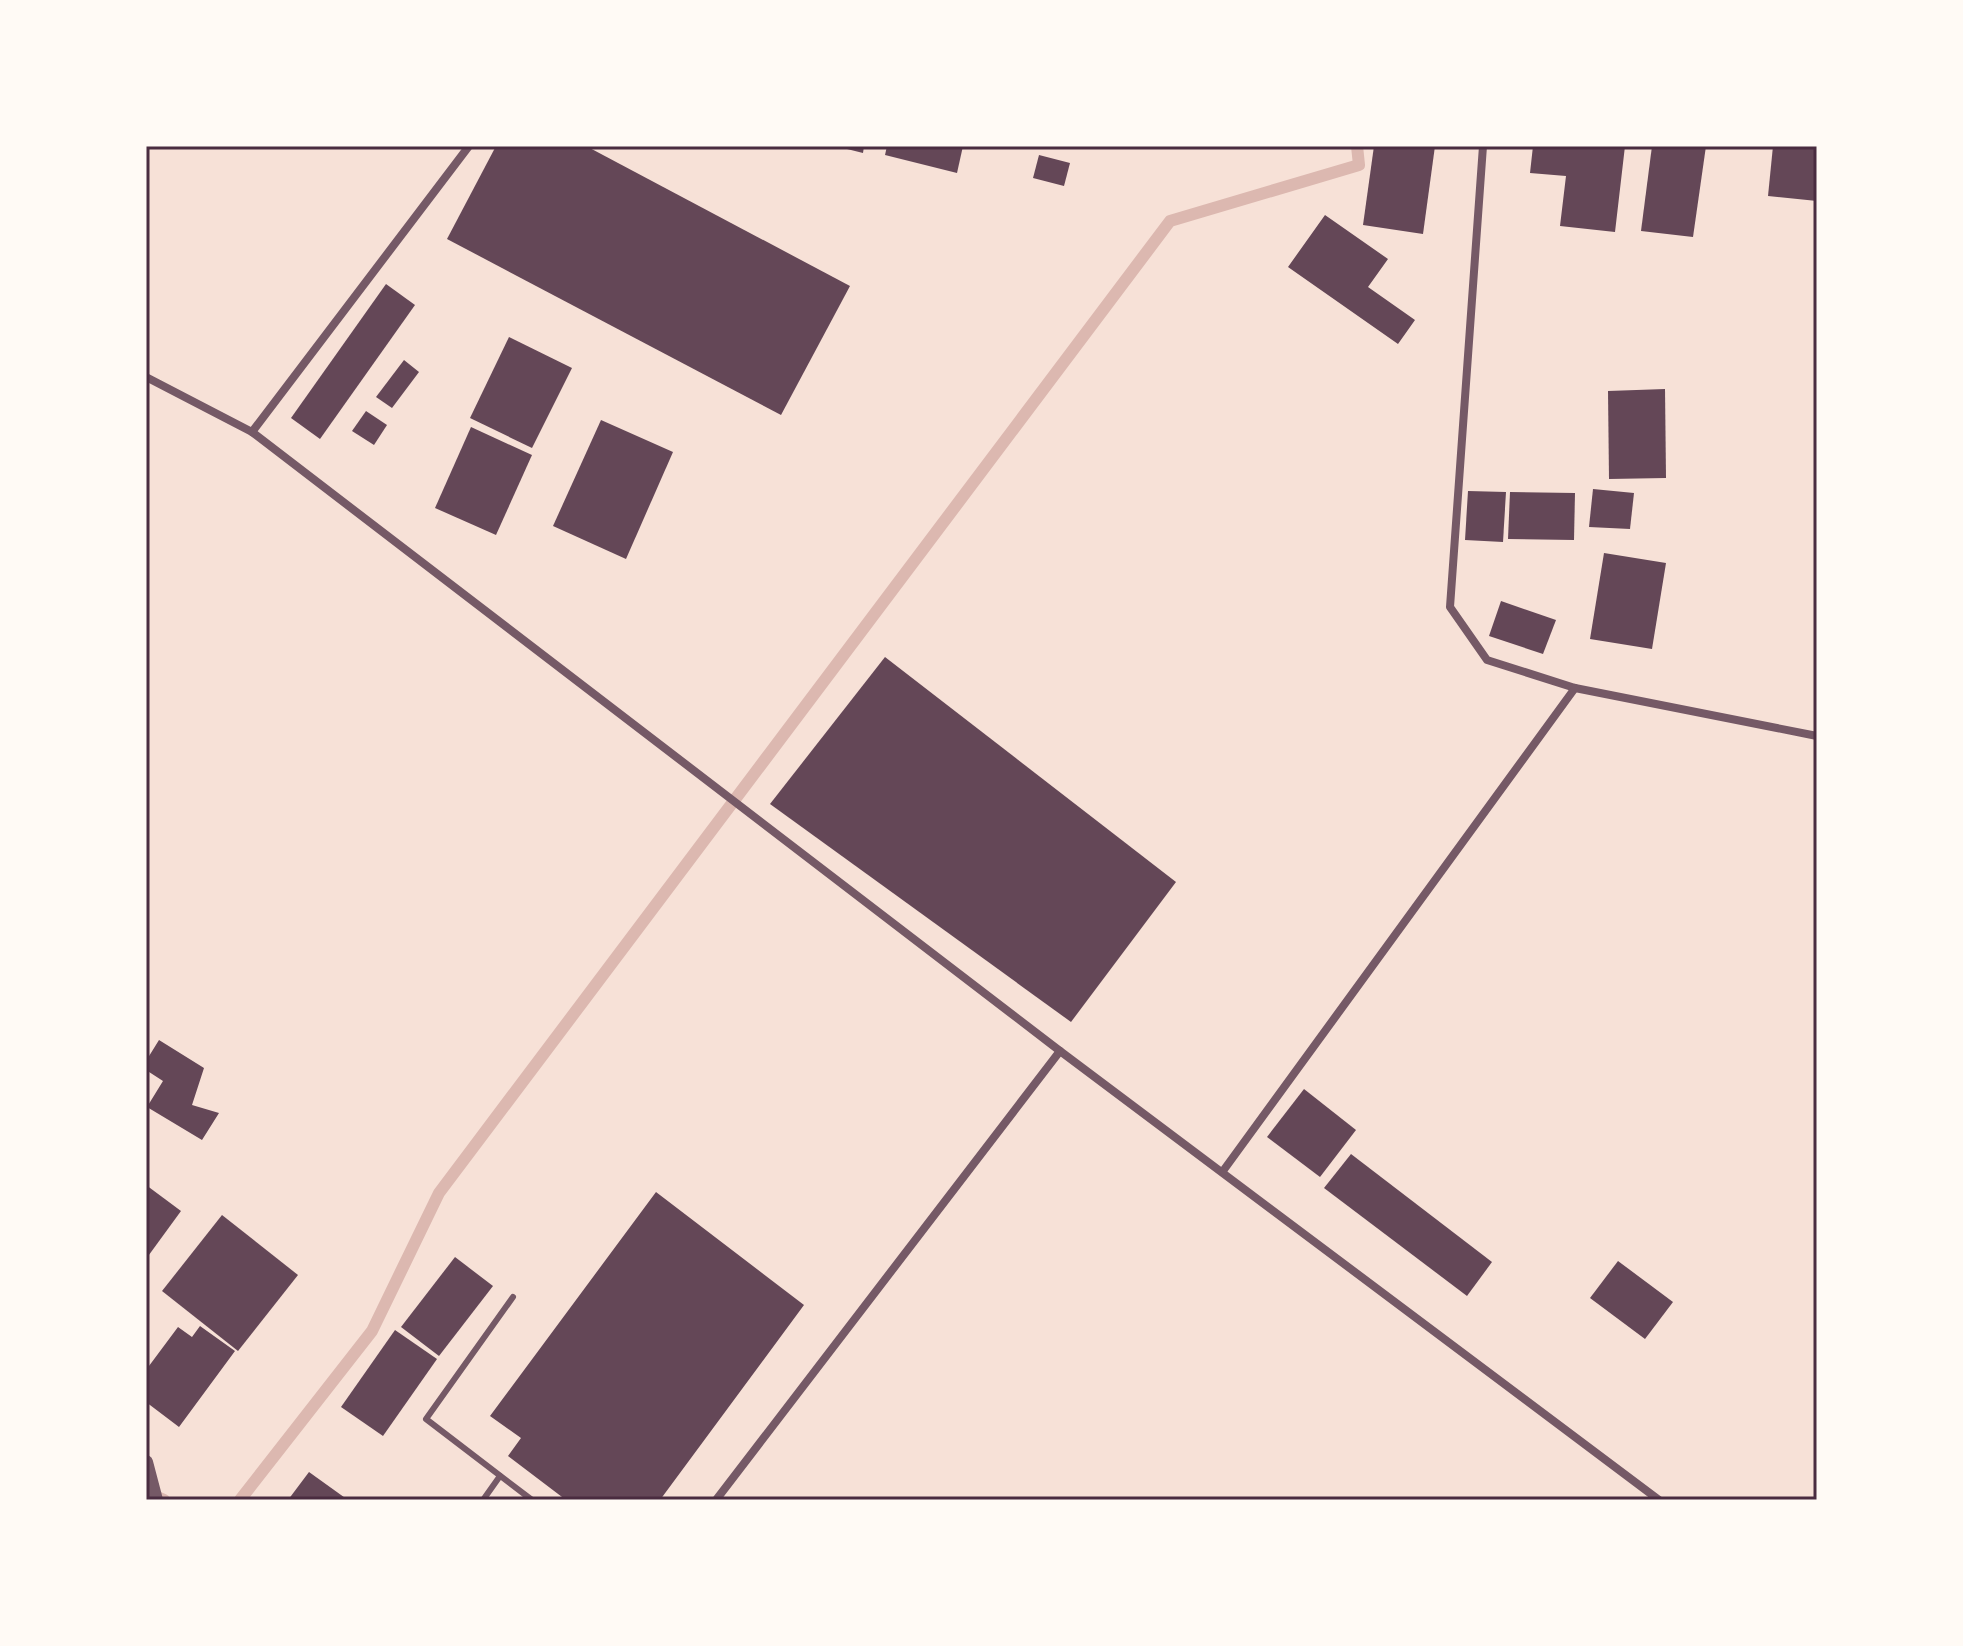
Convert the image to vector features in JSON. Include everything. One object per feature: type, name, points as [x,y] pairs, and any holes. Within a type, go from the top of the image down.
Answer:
[{"type":"street","points":[[252,432],[469,146]]},
{"type":"street","points":[[1483,146],[1450,607],[1487,660],[1575,688],[1817,736]]},
{"type":"street","points":[[146,377],[252,432],[1060,1051],[1659,1500]]},
{"type":"street","points":[[1223,1171],[1575,688]]},
{"type":"street","points":[[716,1500],[1060,1051]]},
{"type":"street","points":[[146,1462],[156,1500]]},
{"type":"lane","points":[[513,1297],[426,1419],[532,1500]]},
{"type":"lane","points":[[483,1500],[500,1476]]},
{"type":"building","points":[[496,146],[586,146],[850,286],[781,415],[447,239]]},
{"type":"building","points":[[835,146],[864,146],[863,153]]},
{"type":"building","points":[[887,146],[963,146],[957,173],[885,155]]},
{"type":"building","points":[[1374,146],[1435,146],[1423,234],[1363,225]]},
{"type":"building","points":[[1533,146],[1625,146],[1615,232],[1560,226],[1566,176],[1530,173]]},
{"type":"building","points":[[1652,146],[1706,146],[1693,237],[1641,231]]},
{"type":"building","points":[[1773,146],[1817,146],[1817,201],[1768,196]]},
{"type":"building","points":[[1039,155],[1070,163],[1064,186],[1033,178]]},
{"type":"building","points":[[1325,215],[1388,259],[1368,287],[1415,320],[1398,344],[1288,267]]},
{"type":"building","points":[[386,284],[415,305],[320,439],[291,418]]},
{"type":"building","points":[[509,337],[572,368],[532,448],[470,418]]},
{"type":"building","points":[[404,360],[419,372],[392,408],[376,397]]},
{"type":"building","points":[[1665,389],[1666,478],[1609,479],[1608,391]]},
{"type":"building","points":[[366,411],[387,425],[374,445],[352,431]]},
{"type":"building","points":[[601,420],[673,452],[626,559],[553,526]]},
{"type":"building","points":[[471,427],[532,455],[496,535],[435,508]]},
{"type":"building","points":[[1593,489],[1634,493],[1630,529],[1589,527]]},
{"type":"building","points":[[1468,491],[1506,492],[1503,542],[1465,540]]},
{"type":"building","points":[[1510,492],[1575,493],[1574,540],[1508,539]]},
{"type":"building","points":[[1604,553],[1666,563],[1652,649],[1590,639]]},
{"type":"building","points":[[1501,601],[1556,620],[1543,654],[1489,636]]},
{"type":"building","points":[[885,657],[1176,882],[1071,1022],[770,804]]},
{"type":"building","points":[[159,1040],[204,1068],[192,1105],[219,1113],[202,1140],[147,1107],[163,1081],[146,1070],[146,1061]]},
{"type":"building","points":[[1304,1089],[1356,1130],[1320,1177],[1267,1137]]},
{"type":"building","points":[[1351,1154],[1492,1262],[1467,1296],[1324,1188]]},
{"type":"building","points":[[146,1185],[181,1211],[146,1259]]},
{"type":"building","points":[[656,1192],[804,1305],[660,1500],[566,1500],[508,1456],[521,1438],[490,1416]]},
{"type":"building","points":[[222,1215],[298,1275],[238,1351],[162,1291]]},
{"type":"building","points":[[455,1257],[493,1286],[439,1356],[401,1327]]},
{"type":"building","points":[[1618,1261],[1673,1302],[1645,1339],[1590,1298]]},
{"type":"building","points":[[200,1326],[235,1351],[179,1427],[146,1402],[146,1370],[178,1327],[192,1337]]},
{"type":"building","points":[[395,1330],[437,1359],[383,1436],[341,1407]]},
{"type":"building","points":[[309,1472],[348,1500],[288,1500]]},
{"type":"waterway","points":[[240,1500],[372,1331],[439,1193],[1170,221],[1359,165],[1357,146]]},
{"type":"waterway","points":[[146,1492],[164,1500]]}]
